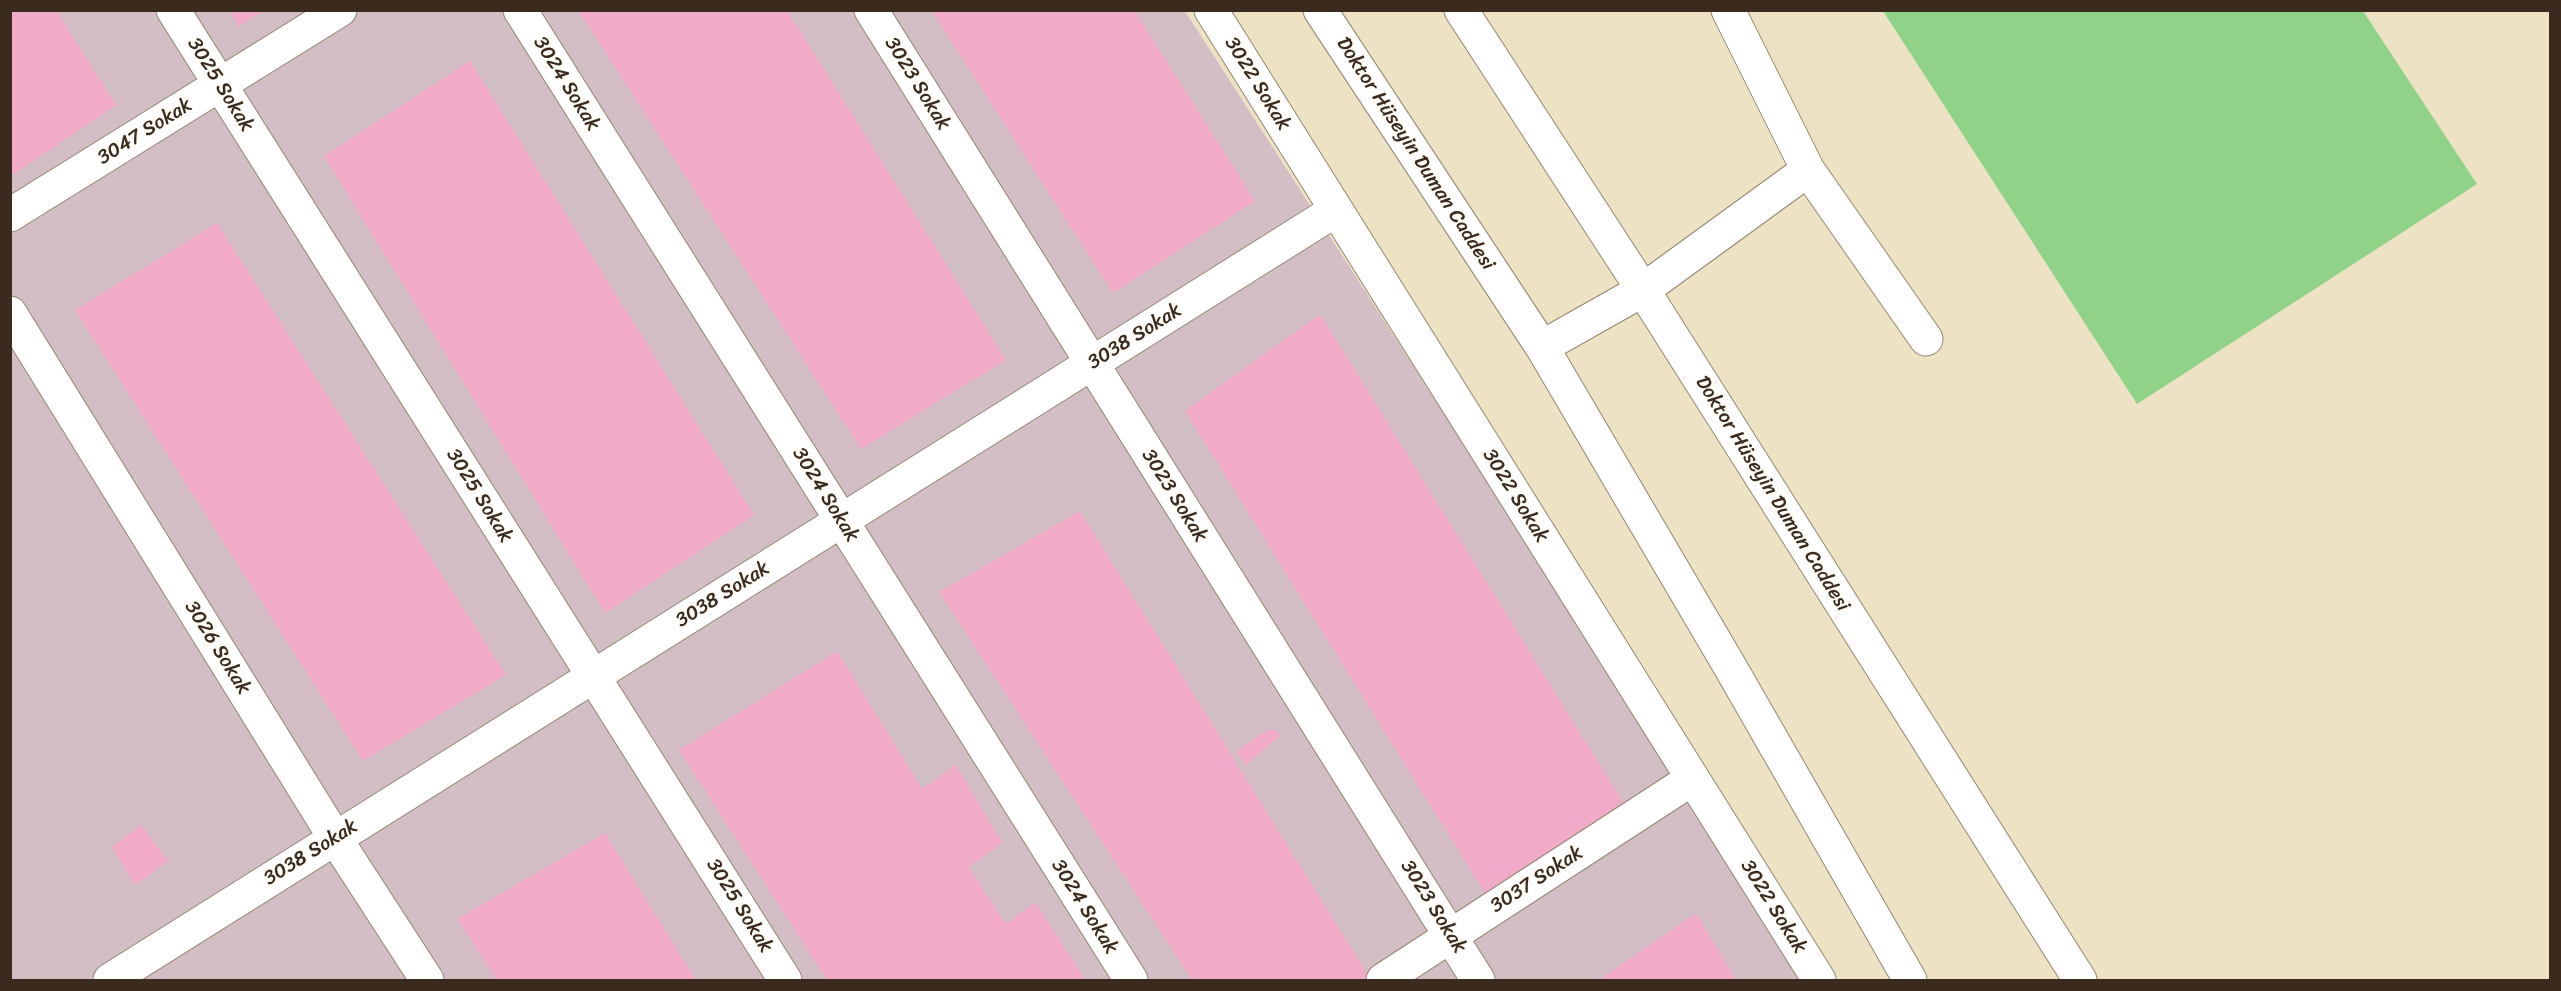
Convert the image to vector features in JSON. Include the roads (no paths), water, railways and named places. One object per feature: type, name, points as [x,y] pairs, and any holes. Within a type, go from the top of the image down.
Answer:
[{"type":"main road","name":"3025 Sokak","points":[[173,10],[785,981]]},
{"type":"main road","name":"3047 Sokak","points":[[10,215],[340,10]]},
{"type":"main road","name":"3024 Sokak","points":[[520,10],[1131,981]]},
{"type":"main road","name":"3023 Sokak","points":[[871,10],[1479,981]]},
{"type":"main road","name":"3022 Sokak","points":[[1211,10],[1819,981]]},
{"type":"main road","name":"Doktor Hüseyin Duman Caddesi","points":[[1320,10],[1542,348],[1730,665],[1910,981]]},
{"type":"main road","name":"Doktor Hüseyin Duman Caddesi","points":[[1461,10],[1643,290],[2080,981]]},
{"type":"main road","points":[[1728,10],[1808,170],[1926,339]]},
{"type":"main road","points":[[1542,348],[1643,290],[1808,170]]},
{"type":"main road","name":"3038 Sokak","points":[[110,981],[1336,210]]},
{"type":"main road","name":"3026 Sokak","points":[[10,314],[335,838],[427,981]]},
{"type":"main road","name":"3037 Sokak","points":[[1383,981],[1692,779]]}]
